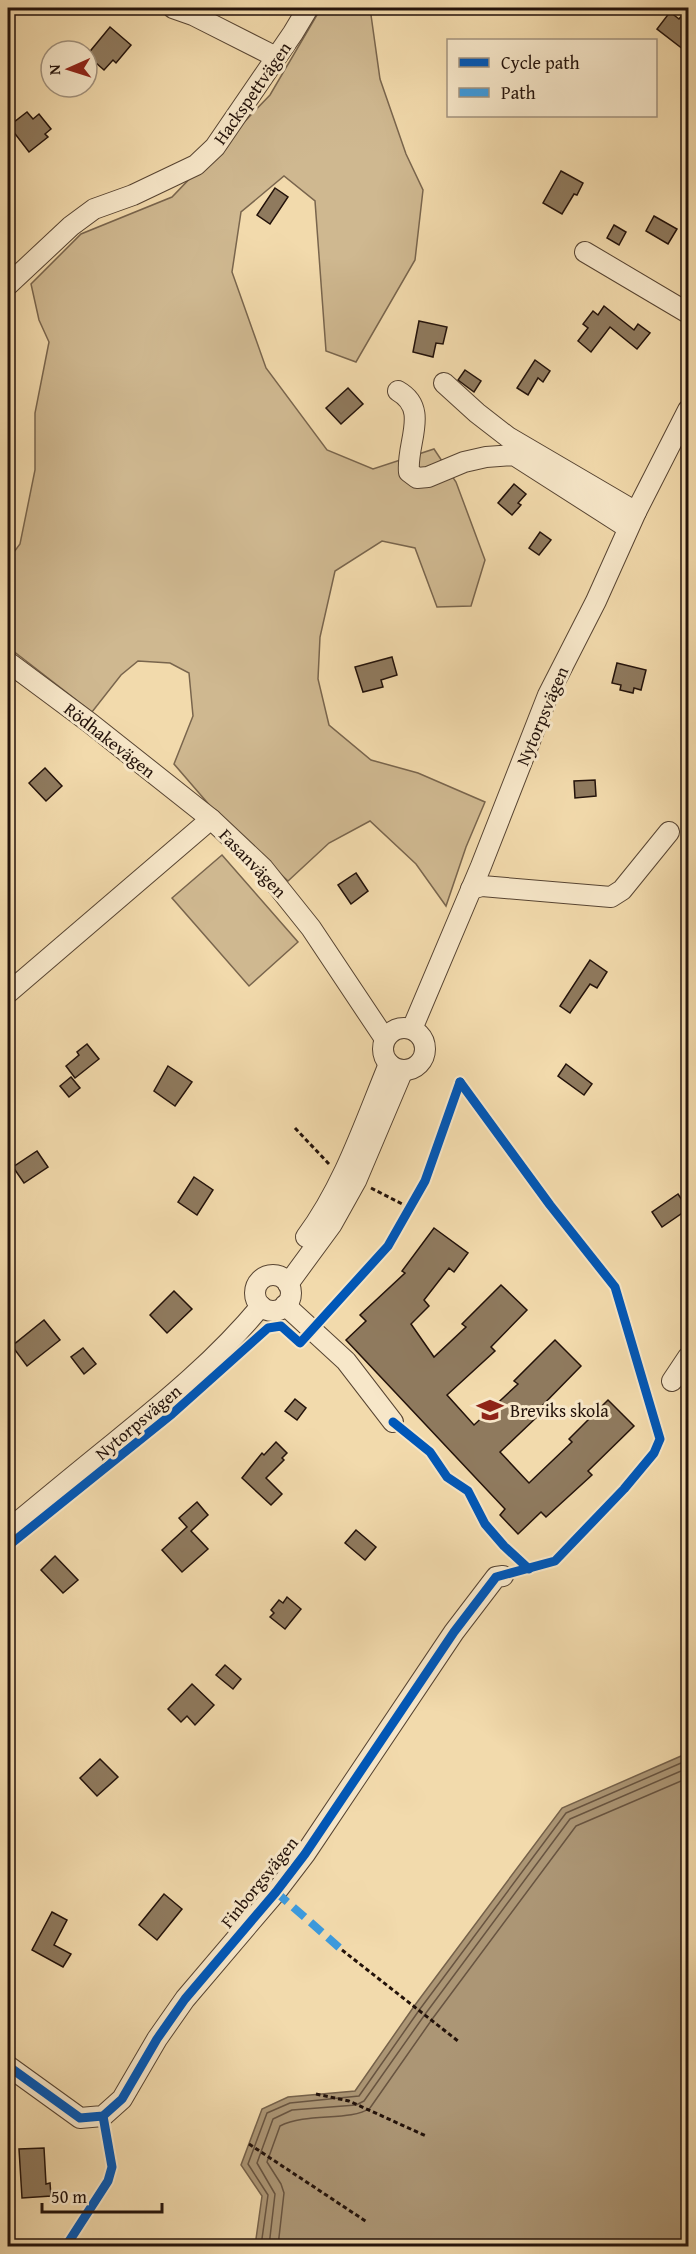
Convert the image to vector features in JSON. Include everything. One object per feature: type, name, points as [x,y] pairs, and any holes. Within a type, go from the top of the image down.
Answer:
[{"type":"street","points":[[173,8],[193,15],[276,57]]},
{"type":"street","name":"Hackspettvägen","points":[[8,285],[71,226],[94,209],[133,195],[196,165],[215,147],[308,8]]},
{"type":"street","points":[[585,252],[688,313]]},
{"type":"street","points":[[444,383],[508,437],[632,520]]},
{"type":"street","points":[[398,391],[407,396],[415,410],[415,423],[407,461],[408,472],[417,478],[428,477],[464,462],[486,457],[514,455],[632,520]]},
{"type":"street","name":"Nytorpsvägen","points":[[412,1029],[471,889],[548,695],[688,410]]},
{"type":"street","name":"Rödhakevägen","points":[[8,662],[90,723],[211,819]]},
{"type":"street","name":"Fasanvägen","points":[[8,993],[211,819],[263,868],[311,928],[385,1039]]},
{"type":"street","points":[[471,889],[482,885],[611,897],[622,890],[669,832]]},
{"type":"street","points":[[405,1027],[412,1029],[422,1037],[425,1051],[419,1064],[412,1068],[396,1067],[383,1050],[385,1039],[388,1033],[397,1029],[405,1027]]},
{"type":"street","points":[[283,1280],[332,1224],[351,1189],[396,1067]]},
{"type":"street","points":[[265,1276],[283,1280],[290,1295],[285,1305],[276,1310],[261,1306],[256,1298],[256,1285],[265,1276]]},
{"type":"street","points":[[285,1305],[346,1361],[393,1422]]},
{"type":"street","name":"Nytorpsvägen","points":[[8,1530],[207,1365],[243,1329],[261,1306]]},
{"type":"street","points":[[672,1381],[688,1357]]},
{"type":"street","name":"Finborgsvägen","points":[[8,2066],[80,2118],[103,2116],[116,2106],[157,2039],[185,1999],[276,1892],[305,1854],[454,1632],[496,1577],[503,1576]]},
{"type":"path","points":[[404,1218],[415,1199]]},
{"type":"path","points":[[342,1950],[458,2041]]},
{"type":"path","points":[[316,2094],[350,2101],[426,2136]]},
{"type":"path","points":[[249,2144],[367,2222]]},
{"type":"shaded area","points":[[321,8],[370,8],[380,79],[406,154],[423,190],[415,260],[356,362],[326,351],[315,201],[284,176],[241,212],[232,272],[266,368],[327,450],[373,469],[434,449],[456,482],[485,560],[471,606],[437,607],[415,548],[382,541],[335,571],[320,637],[318,679],[329,725],[371,760],[418,773],[485,802],[466,847],[446,906],[416,864],[370,821],[329,843],[288,881],[218,815],[174,764],[193,716],[189,673],[170,663],[138,661],[121,675],[92,712],[8,647],[8,560],[20,544],[35,470],[35,413],[49,342],[39,320],[31,284],[81,234],[172,197],[270,95]]},
{"type":"shaded area","points":[[222,855],[298,942],[249,986],[172,898]]},
{"type":"water","points":[[688,1753],[688,2246],[255,2246],[262,2196],[241,2165],[262,2109],[288,2097],[355,2091],[415,2005],[562,1808]]},
{"type":"building","points":[[688,8],[688,53],[657,29],[670,12],[679,19]]},
{"type":"building","points":[[110,27],[131,45],[116,63],[113,60],[104,70],[99,66],[99,40]]},
{"type":"building","points":[[27,112],[33,119],[39,114],[51,129],[45,134],[48,137],[29,152],[9,126]]},
{"type":"building","points":[[561,171],[583,183],[562,214],[543,203]]},
{"type":"building","points":[[275,188],[288,197],[270,224],[257,215]]},
{"type":"building","points":[[654,216],[677,229],[668,244],[646,231]]},
{"type":"building","points":[[614,225],[626,232],[619,245],[607,238]]},
{"type":"building","points":[[604,306],[634,330],[638,324],[650,333],[637,349],[610,327],[591,352],[578,341],[588,328],[583,324],[593,311],[598,315]]},
{"type":"building","points":[[419,321],[447,327],[443,344],[436,343],[433,357],[413,352]]},
{"type":"building","points":[[535,360],[550,371],[543,382],[538,378],[528,395],[517,388]]},
{"type":"building","points":[[465,370],[481,381],[474,392],[458,380]]},
{"type":"building","points":[[348,388],[363,404],[341,424],[326,408]]},
{"type":"building","points":[[514,484],[526,494],[518,503],[521,505],[512,515],[498,503]]},
{"type":"building","points":[[540,532],[551,540],[539,555],[529,548]]},
{"type":"building","points":[[392,657],[397,675],[381,680],[383,687],[363,692],[355,667]]},
{"type":"building","points":[[617,663],[646,670],[641,690],[634,688],[633,693],[620,690],[621,685],[612,683]]},
{"type":"building","points":[[45,768],[62,786],[46,801],[29,783]]},
{"type":"building","points":[[595,780],[596,796],[575,798],[574,781]]},
{"type":"building","points":[[356,873],[368,891],[351,904],[338,885]]},
{"type":"building","points":[[590,960],[607,972],[597,988],[590,984],[570,1013],[560,1006]]},
{"type":"building","points":[[87,1044],[99,1059],[75,1078],[66,1066],[79,1055],[77,1052]]},
{"type":"building","points":[[566,1064],[592,1084],[584,1095],[558,1076]]},
{"type":"building","points":[[168,1066],[192,1082],[175,1106],[154,1091]]},
{"type":"building","points":[[71,1077],[80,1088],[69,1097],[60,1086]]},
{"type":"building","points":[[37,1151],[48,1167],[24,1183],[13,1167]]},
{"type":"building","points":[[194,1177],[213,1190],[197,1215],[178,1202]]},
{"type":"building","points":[[678,1194],[688,1209],[662,1227],[652,1212]]},
{"type":"building","points":[[434,1228],[468,1253],[454,1272],[449,1268],[424,1300],[429,1306],[411,1324],[434,1357],[466,1327],[462,1324],[501,1285],[527,1310],[491,1347],[495,1351],[447,1395],[474,1425],[518,1384],[514,1381],[555,1340],[581,1366],[536,1412],[539,1415],[500,1452],[529,1483],[572,1442],[569,1439],[608,1400],[634,1426],[588,1471],[592,1475],[546,1517],[541,1512],[518,1534],[500,1515],[505,1509],[346,1340],[366,1321],[360,1315],[405,1273],[402,1271]]},
{"type":"building","points":[[174,1291],[192,1309],[167,1333],[150,1315]]},
{"type":"building","points":[[44,1320],[60,1340],[27,1366],[12,1346]]},
{"type":"building","points":[[83,1348],[96,1364],[84,1374],[71,1357]]},
{"type":"building","points":[[295,1399],[306,1408],[297,1420],[285,1411]]},
{"type":"building","points":[[276,1442],[287,1453],[282,1458],[284,1460],[266,1478],[282,1494],[271,1505],[242,1478],[262,1453],[264,1455]]},
{"type":"building","points":[[197,1502],[208,1515],[191,1531],[208,1549],[182,1572],[162,1550],[187,1527],[179,1518]]},
{"type":"building","points":[[356,1530],[376,1547],[365,1560],[345,1543]]},
{"type":"building","points":[[55,1556],[78,1580],[63,1593],[41,1570]]},
{"type":"building","points":[[287,1597],[301,1609],[285,1629],[270,1617],[274,1613],[271,1610],[279,1600],[283,1603]]},
{"type":"building","points":[[225,1665],[241,1679],[233,1689],[216,1675]]},
{"type":"building","points":[[192,1684],[214,1705],[195,1725],[187,1716],[181,1722],[168,1709]]},
{"type":"building","points":[[100,1759],[118,1777],[97,1796],[80,1778]]},
{"type":"building","points":[[164,1894],[182,1909],[157,1940],[139,1925]]},
{"type":"building","points":[[52,1912],[67,1920],[54,1945],[71,1954],[63,1967],[32,1950]]},
{"type":"building","points":[[44,2148],[46,2184],[50,2183],[51,2196],[22,2198],[19,2149]]},
{"type":"marked path","points":[[276,1892],[342,1950]]},
{"type":"cycle path","points":[[8,1546],[172,1414],[268,1328],[281,1326],[300,1343],[388,1246],[425,1181],[460,1082]]},
{"type":"cycle path","points":[[8,2066],[80,2118],[103,2116],[122,2099],[157,2039],[185,1999],[276,1892],[305,1854],[454,1632],[496,1577],[555,1561],[624,1489],[654,1453],[660,1439],[615,1287],[550,1205],[460,1082]]},
{"type":"cycle path","points":[[393,1422],[430,1452],[447,1477],[468,1491],[485,1524],[529,1569]]},
{"type":"cycle path","points":[[66,2246],[108,2181],[112,2167],[103,2116]]},
{"type":"place","name":"Breviks skola","points":[[490,1410]]}]
